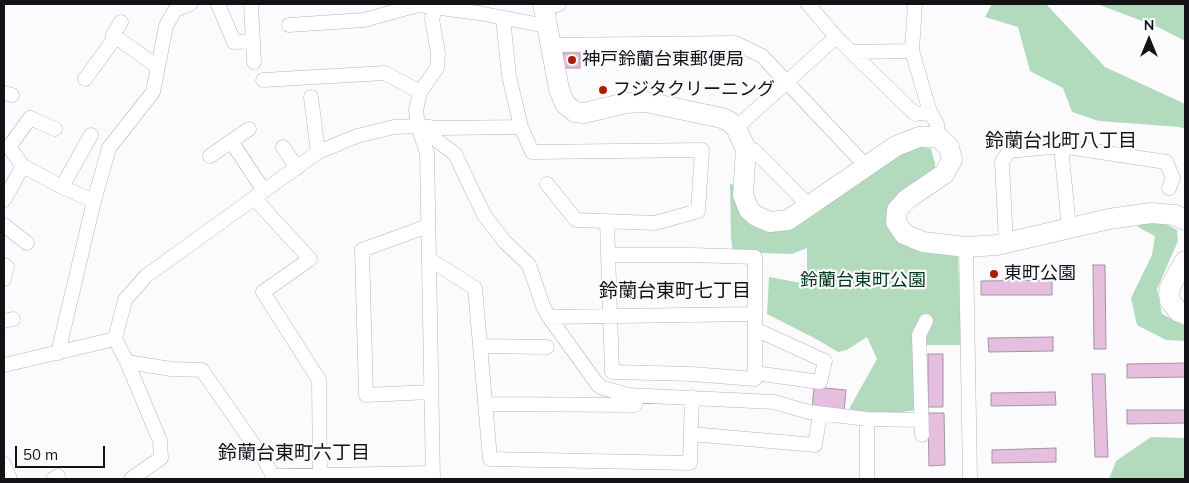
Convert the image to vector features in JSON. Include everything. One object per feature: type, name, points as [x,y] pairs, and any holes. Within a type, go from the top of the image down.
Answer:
[{"type":"street","points":[[58,353],[94,201],[109,148],[153,92],[166,26],[175,10],[190,4]]},
{"type":"street","points":[[218,4],[234,42],[252,41]]},
{"type":"street","points":[[252,4],[254,62]]},
{"type":"street","points":[[808,4],[836,37],[915,114],[930,112]]},
{"type":"street","points":[[915,4],[912,51],[930,112],[937,124],[938,137]]},
{"type":"street","points":[[288,25],[364,20],[418,5],[503,18],[548,18],[735,43],[762,56],[866,166]]},
{"type":"street","points":[[126,362],[171,369],[202,370],[265,461],[274,478],[432,476],[426,153],[418,126],[416,110],[420,92],[437,68],[438,53],[432,19],[436,7]]},
{"type":"street","points":[[503,18],[509,76],[521,127],[532,152],[702,150],[698,210],[655,223],[576,220],[548,184]]},
{"type":"street","points":[[548,18],[561,98],[565,104],[576,112],[592,112],[626,103],[646,102],[722,118],[730,122],[736,128],[746,149],[743,195],[750,210],[756,216],[770,222],[788,220],[896,146],[920,137],[938,137],[949,147],[952,160],[944,174],[907,199],[897,210],[896,222],[904,234],[923,242],[966,247],[1006,243],[1122,216],[1152,213],[1175,214],[1185,220]]},
{"type":"street","points":[[85,79],[112,42],[113,35],[121,22]]},
{"type":"street","points":[[113,35],[158,67]]},
{"type":"street","points":[[736,128],[836,37]]},
{"type":"street","points":[[852,52],[912,51]]},
{"type":"street","points":[[262,80],[385,73],[420,92]]},
{"type":"street","points":[[311,97],[318,152]]},
{"type":"street","points":[[55,129],[30,118],[9,147],[22,166],[94,201]]},
{"type":"street","points":[[418,126],[455,154],[484,214],[505,242],[529,265],[543,306],[549,317],[598,386],[628,395],[774,402],[820,414],[867,419],[921,420]]},
{"type":"street","points":[[130,479],[146,475],[161,458],[160,441],[115,340],[125,300],[146,276],[318,152],[357,136],[394,127],[521,127]]},
{"type":"street","points":[[210,156],[249,128]]},
{"type":"street","points":[[62,187],[90,135]]},
{"type":"street","points":[[231,141],[259,195],[310,259],[263,292],[319,380],[320,477]]},
{"type":"street","points":[[1006,243],[1002,162],[1009,152],[1061,146],[1166,162],[1173,178],[1169,188]]},
{"type":"street","points":[[1061,146],[1069,228]]},
{"type":"street","points":[[283,147],[297,168]]},
{"type":"street","points":[[746,149],[754,150],[809,206]]},
{"type":"street","points":[[4,200],[22,166]]},
{"type":"street","points":[[607,222],[612,372],[692,374],[755,379],[755,257],[609,255]]},
{"type":"street","points":[[4,225],[26,243]]},
{"type":"street","points":[[428,226],[362,250],[366,395],[431,392]]},
{"type":"street","points":[[966,247],[970,479]]},
{"type":"street","points":[[428,258],[475,288],[490,459],[690,463],[692,397]]},
{"type":"street","points":[[1185,261],[1170,287],[1169,294],[1170,300],[1179,312],[1185,314]]},
{"type":"street","points":[[4,265],[7,267],[4,279]]},
{"type":"street","points":[[549,317],[754,314]]},
{"type":"street","points":[[922,435],[919,335],[926,321]]},
{"type":"street","points":[[755,329],[825,361],[820,382],[755,373]]},
{"type":"street","points":[[4,365],[115,340]]},
{"type":"street","points":[[480,346],[547,347]]},
{"type":"street","points":[[485,404],[635,404],[638,396]]},
{"type":"street","points":[[691,434],[816,445],[820,414]]},
{"type":"street","points":[[867,419],[867,479]]},
{"type":"street","points":[[4,464],[10,479]]},
{"type":"green space","points":[[992,4],[1046,4],[1105,67],[1185,104],[1185,129],[1180,127],[1099,121],[1072,112],[1063,88],[1030,71],[1018,27],[985,17]]},
{"type":"green space","points":[[1097,4],[1185,4],[1185,41],[1158,27]]},
{"type":"green space","name":"鈴蘭台東町公園","points":[[914,145],[931,149],[935,163],[935,173],[889,204],[889,221],[958,256],[961,345],[915,345],[917,410],[879,415],[849,409],[877,359],[867,337],[847,350],[838,352],[767,314],[769,277],[807,284],[807,248],[792,254],[733,252],[730,184],[738,186],[776,229]]},
{"type":"green space","points":[[1160,220],[1177,230],[1178,241],[1157,289],[1162,314],[1185,326],[1185,341],[1166,340],[1137,325],[1131,298],[1152,255],[1155,236],[1138,227],[1140,221]]},
{"type":"green space","points":[[1151,437],[1185,438],[1185,479],[1109,479],[1116,461]]},
{"type":"building","points":[[563,53],[580,53],[580,68],[563,68]]},
{"type":"building","points":[[1093,265],[1105,265],[1106,349],[1094,349]]},
{"type":"building","points":[[1052,280],[1052,295],[981,295],[981,281]]},
{"type":"building","points":[[1053,337],[1053,351],[989,352],[988,338]]},
{"type":"building","points":[[928,354],[943,354],[943,407],[928,407]]},
{"type":"building","points":[[1185,363],[1185,377],[1127,378],[1127,364]]},
{"type":"building","points":[[1092,374],[1105,374],[1108,457],[1095,457]]},
{"type":"building","points":[[814,387],[846,390],[844,413],[812,410]]},
{"type":"building","points":[[1055,392],[1056,405],[991,406],[991,393]]},
{"type":"building","points":[[1127,410],[1185,410],[1185,423],[1127,424]]},
{"type":"building","points":[[928,413],[944,413],[945,465],[929,466]]},
{"type":"building","points":[[1056,448],[1056,462],[992,463],[992,450]]},
{"type":"place","name":"神戸鈴蘭台東郵便局","points":[[572,60]]},
{"type":"place","name":"フジタクリーニング","points":[[603,90]]},
{"type":"place","name":"東町公園","points":[[994,274]]},
{"type":"district","name":"鈴蘭台北町八丁目","points":[[1061,141]]},
{"type":"district","name":"鈴蘭台東町七丁目","points":[[675,291]]},
{"type":"district","name":"鈴蘭台東町六丁目","points":[[294,453]]}]
